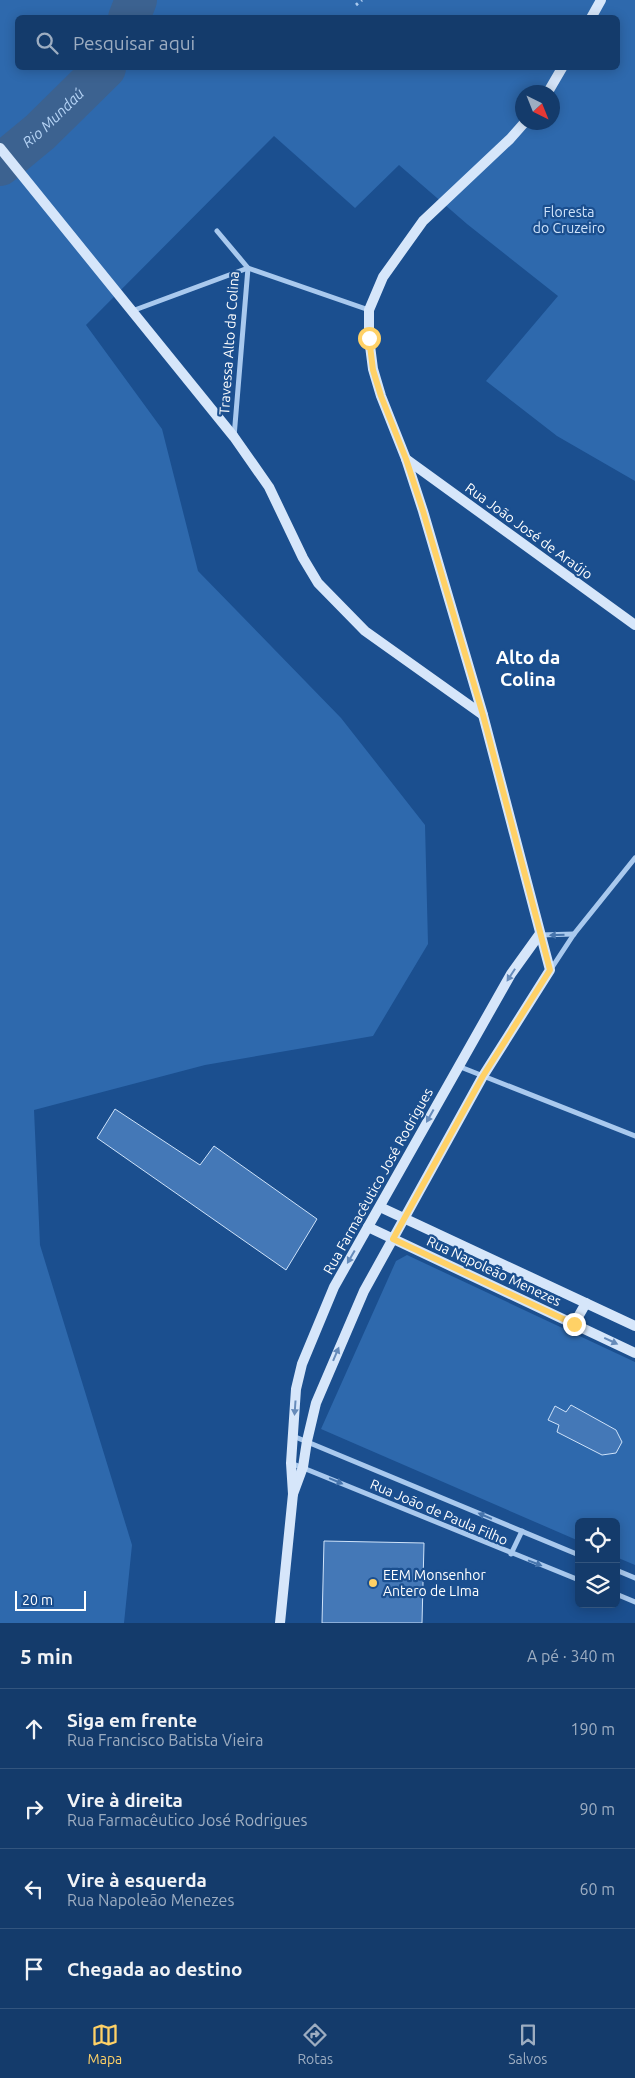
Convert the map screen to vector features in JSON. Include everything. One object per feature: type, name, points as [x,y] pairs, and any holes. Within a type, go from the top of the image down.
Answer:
[{"type":"main road","points":[[592,15],[600,0]]},
{"type":"main road","points":[[552,85],[561,70]]},
{"type":"main road","points":[[518,130],[423,221],[384,277],[368,310],[369,338],[373,370],[381,396],[406,459],[483,715],[520,854],[539,935],[550,970]]},
{"type":"main road","points":[[0,148],[234,437],[269,487],[303,558],[318,583],[365,630],[483,715]]},
{"type":"main road","name":"Rua João José de Araújo","points":[[406,459],[635,625]]},
{"type":"main road","name":"Rua Farmacêutico José Rodrigues","points":[[280,1623],[294,1494],[291,1463],[296,1389],[302,1364],[334,1287],[511,974],[539,935]]},
{"type":"main road","name":"Rua Farmacêutico José Rodrigues","points":[[294,1494],[303,1468],[316,1403],[364,1291],[483,1076],[550,970]]},
{"type":"main road","name":"Rua Napoleão Menezes","points":[[380,1207],[635,1326]]},
{"type":"main road","name":"Rua Napoleão Menezes","points":[[368,1227],[635,1353]]},
{"type":"main road","points":[[574,1324],[586,1303]]},
{"type":"street","name":"Travessa Alto da Colina","points":[[217,231],[248,268],[234,437]]},
{"type":"street","points":[[132,311],[248,268],[368,310]]},
{"type":"street","name":"Rua Farmacêutico José Rodrigues","points":[[550,970],[574,934],[635,858]]},
{"type":"street","points":[[539,935],[574,934]]},
{"type":"street","points":[[458,1066],[635,1136]]},
{"type":"street","name":"Rua João de Paula Filho","points":[[293,1436],[575,1553]]},
{"type":"street","name":"Rua João de Paula Filho","points":[[291,1463],[575,1578]]},
{"type":"street","points":[[511,1554],[522,1531]]},
{"type":"street","points":[[620,1572],[635,1578]]},
{"type":"street","points":[[620,1596],[635,1602]]},
{"type":"path","points":[[356,5],[362,0]]},
{"type":"green space","name":"Floresta do Cruzeiro","points":[[0,0],[635,0],[635,481],[557,436],[486,381],[558,296],[467,224],[399,165],[355,208],[274,136],[86,325],[162,429],[198,571],[341,718],[425,825],[428,944],[373,1036],[205,1065],[34,1110],[40,1245],[132,1545],[124,1623],[0,1623]]},
{"type":"green space","points":[[407,1255],[635,1362],[635,1565],[620,1559],[620,1518],[575,1518],[575,1539],[321,1429],[396,1261]]},
{"type":"building","points":[[115,1109],[200,1165],[214,1146],[317,1219],[286,1270],[97,1138]]},
{"type":"building","points":[[571,1405],[616,1430],[622,1442],[616,1453],[602,1455],[557,1432],[559,1425],[548,1420],[555,1406],[566,1412]]},
{"type":"building","name":"EEM Monsenhor Antero de LIma","points":[[324,1541],[424,1543],[422,1623],[322,1623]]},
{"type":"waterway","name":"Rio Mundaú","points":[[130,15],[136,0]]},
{"type":"waterway","name":"Rio Mundaú","points":[[0,165],[40,132],[103,70]]},
{"type":"place","name":"EEM Monsenhor Antero de LIma","points":[[373,1583]]},
{"type":"district","name":"Alto da Colina","points":[[528,668]]},
{"type":"route","points":[[369,338],[373,370],[423,511],[483,715],[520,854],[539,935],[550,970],[483,1076],[393,1239],[574,1324]]}]
